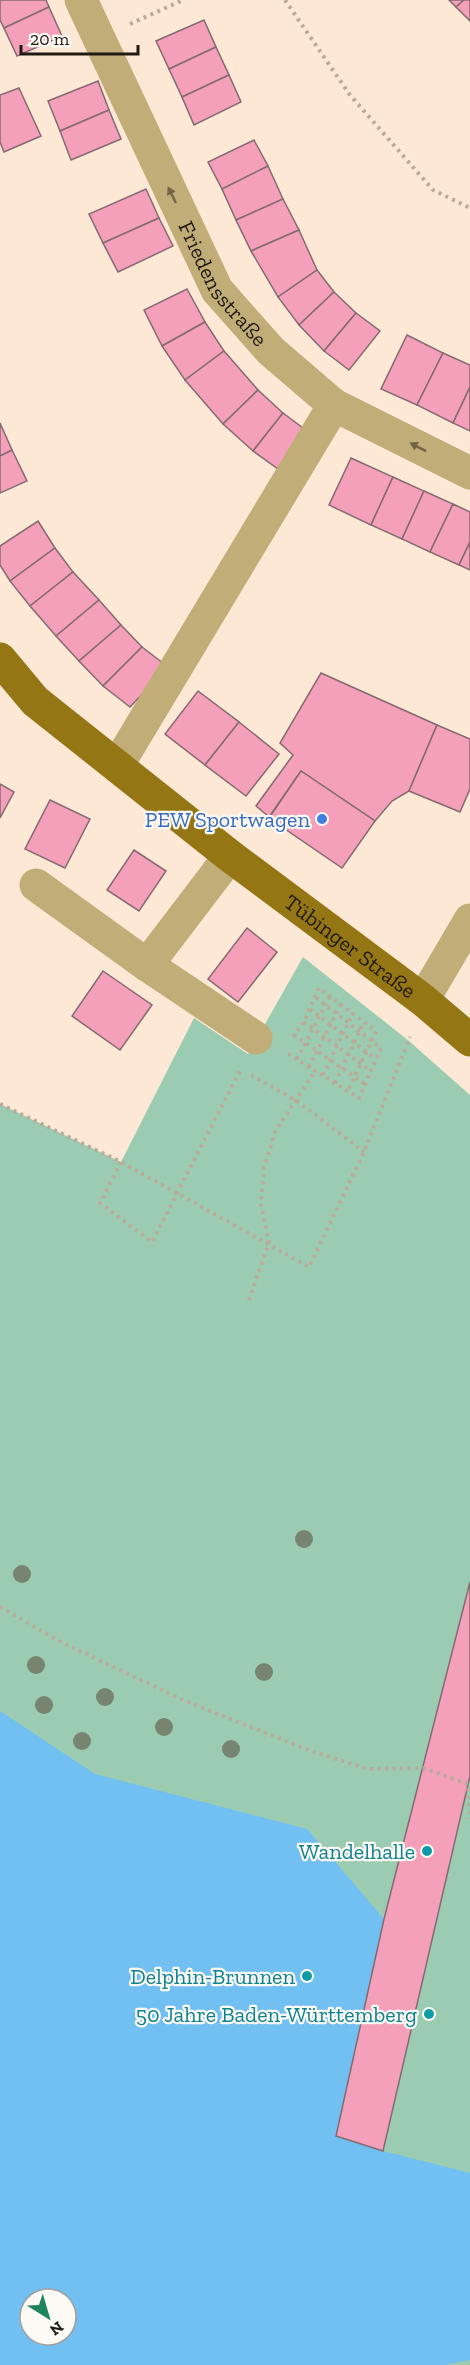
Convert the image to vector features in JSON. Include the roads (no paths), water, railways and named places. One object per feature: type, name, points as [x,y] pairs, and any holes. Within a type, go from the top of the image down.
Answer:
[{"type":"main road","name":"Tübinger Straße","points":[[0,659],[35,700],[230,856],[423,1000],[470,1040]]},
{"type":"street","name":"Friedensstraße","points":[[81,0],[217,290],[271,351],[334,405],[470,473]]},
{"type":"street","points":[[117,766],[334,405]]},
{"type":"street","points":[[147,965],[230,856]]},
{"type":"street","points":[[36,885],[147,965],[256,1038]]},
{"type":"street","points":[[423,1000],[470,920]]},
{"type":"water","points":[[0,1711],[95,1774],[307,1829],[384,1919],[336,2136],[383,2151],[470,2173],[470,2360],[445,2365],[0,2365]]},
{"type":"place","name":"PEW Sportwagen","points":[[322,819]]},
{"type":"place","name":"Wandelhalle","points":[[427,1851]]},
{"type":"place","name":"Delphin-Brunnen","points":[[307,1976]]},
{"type":"place","name":"50 Jahre Baden-Württemberg","points":[[429,2014]]}]
